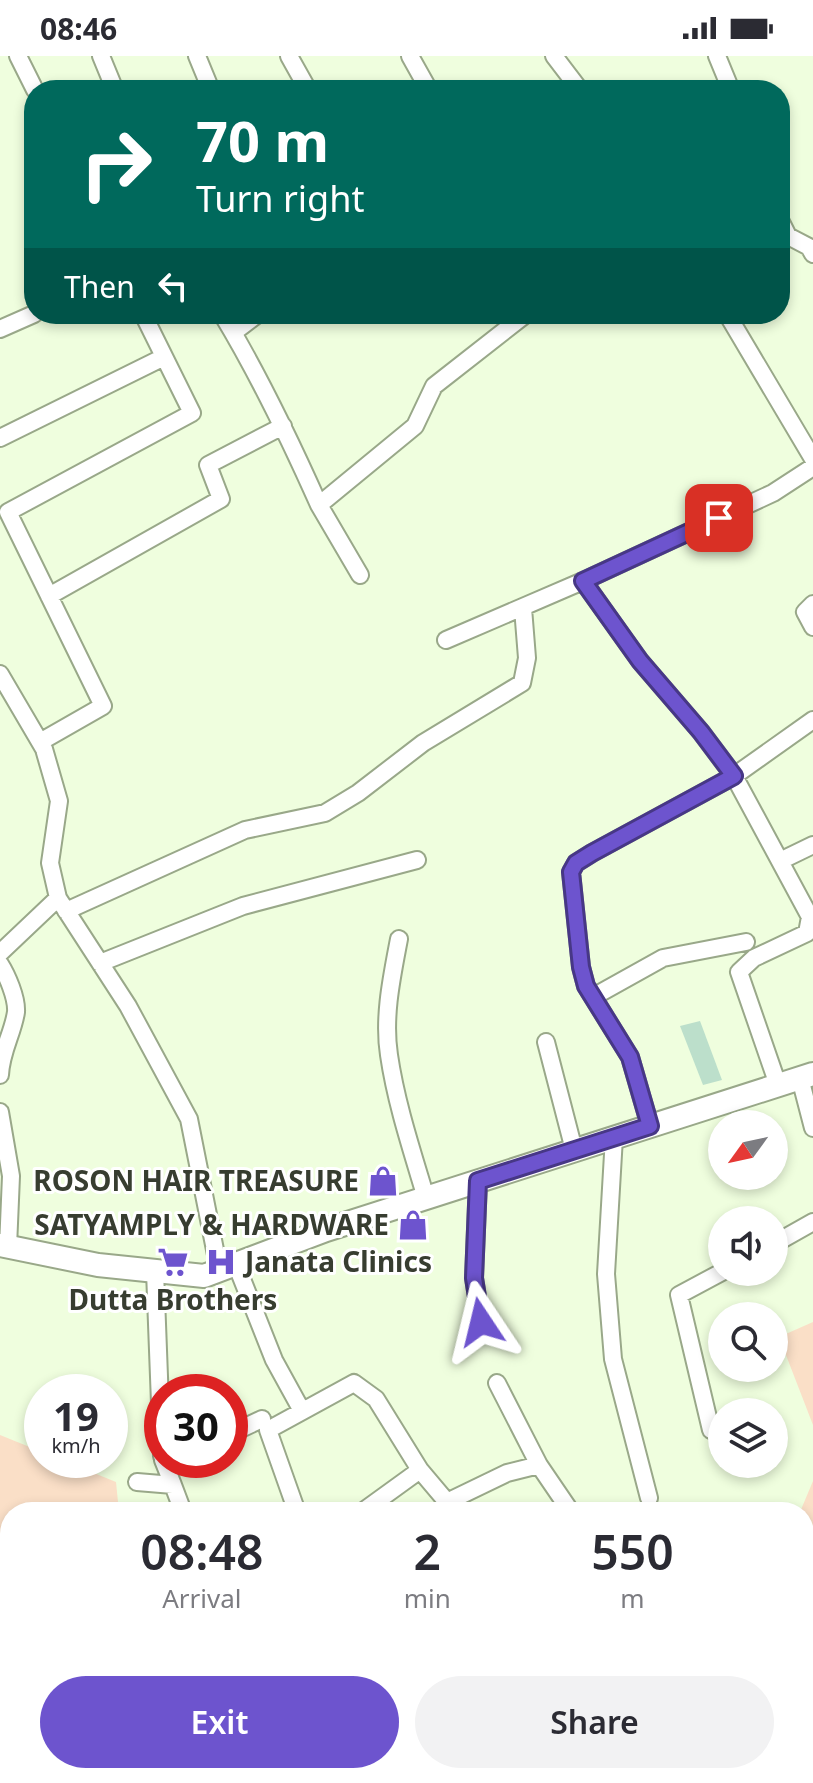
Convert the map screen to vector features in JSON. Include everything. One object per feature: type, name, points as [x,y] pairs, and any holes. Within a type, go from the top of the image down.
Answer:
[{"type":"main road","points":[[4,1246],[98,1265],[204,1276],[326,1230],[807,1076]]},
{"type":"street","points":[[18,56],[30,80]]},
{"type":"street","points":[[101,56],[111,80]]},
{"type":"street","points":[[197,56],[207,80]]},
{"type":"street","points":[[289,56],[302,80]]},
{"type":"street","points":[[410,56],[423,80]]},
{"type":"street","points":[[554,56],[572,80]]},
{"type":"street","points":[[717,56],[727,80]]},
{"type":"street","points":[[790,237],[809,247],[813,254]]},
{"type":"street","points":[[2,324],[24,317]]},
{"type":"street","points":[[40,742],[103,706],[8,512],[192,413],[148,324]]},
{"type":"street","points":[[228,324],[283,426],[319,505],[360,575]]},
{"type":"street","points":[[233,333],[245,324]]},
{"type":"street","points":[[319,505],[415,426],[434,386],[513,324]]},
{"type":"street","points":[[733,324],[813,459]]},
{"type":"street","points":[[0,438],[164,357]]},
{"type":"street","points":[[49,596],[221,499],[208,465],[283,426]]},
{"type":"street","points":[[446,640],[773,493],[813,467]]},
{"type":"street","points":[[583,581],[640,661],[734,776],[810,917],[807,933],[754,958],[739,972],[778,1085]]},
{"type":"street","points":[[813,604],[805,612],[813,627]]},
{"type":"street","points":[[0,953],[62,904],[245,830],[325,813],[358,793],[423,743],[522,683],[527,658],[523,608]]},
{"type":"street","points":[[0,674],[40,742],[59,801],[50,863],[62,904],[128,1006],[189,1119],[227,1267],[302,1411]]},
{"type":"street","points":[[650,1126],[630,1057],[586,986],[581,967],[571,872],[576,863],[734,776],[813,720]]},
{"type":"street","points":[[780,861],[813,845]]},
{"type":"street","points":[[100,963],[243,906],[417,860]]},
{"type":"street","points":[[399,939],[389,993],[388,1053],[401,1113],[426,1198]]},
{"type":"street","points":[[593,997],[663,958],[746,942]]},
{"type":"street","points":[[0,964],[16,1011],[1,1057],[0,1075]]},
{"type":"street","points":[[546,1042],[574,1150]]},
{"type":"street","points":[[807,1076],[813,1128]]},
{"type":"street","points":[[0,1112],[11,1176],[4,1246]]},
{"type":"street","points":[[614,1137],[606,1274],[613,1359],[649,1498]]},
{"type":"street","points":[[478,1181],[474,1278],[481,1322]]},
{"type":"street","points":[[788,1236],[813,1222]]},
{"type":"street","points":[[155,1271],[159,1374]]},
{"type":"street","points":[[708,1279],[679,1295],[708,1417]]},
{"type":"street","points":[[293,1502],[268,1430],[354,1383],[376,1399],[420,1470],[444,1502]]},
{"type":"street","points":[[497,1383],[539,1465],[564,1502]]},
{"type":"street","points":[[248,1426],[262,1419]]},
{"type":"street","points":[[457,1502],[507,1473],[539,1465]]},
{"type":"street","points":[[376,1502],[420,1470]]},
{"type":"street","points":[[170,1478],[179,1502]]},
{"type":"street","points":[[137,1482],[173,1485]]},
{"type":"shaded area","points":[[813,1322],[813,1425],[788,1360],[788,1333]]},
{"type":"shaded area","points":[[0,1435],[24,1445],[24,1478],[106,1478],[116,1482],[118,1502],[0,1502]]},
{"type":"shaded area","points":[[813,1481],[813,1502],[804,1502]]},
{"type":"building","points":[[700,1021],[722,1080],[703,1085],[680,1026]]},
{"type":"place","name":"ROSON HAIR TREASURE","points":[[383,1181]]},
{"type":"place","name":"SATYAMPLY & HARDWARE","points":[[413,1225]]},
{"type":"place","name":"Dutta Brothers","points":[[173,1262]]},
{"type":"place","name":"Janata Clinics","points":[[221,1262]]},
{"type":"route","points":[[481,1322],[474,1278],[478,1181],[650,1126],[630,1057],[586,986],[581,967],[571,872],[576,863],[592,853],[734,776],[640,661],[583,581],[719,518]]}]
